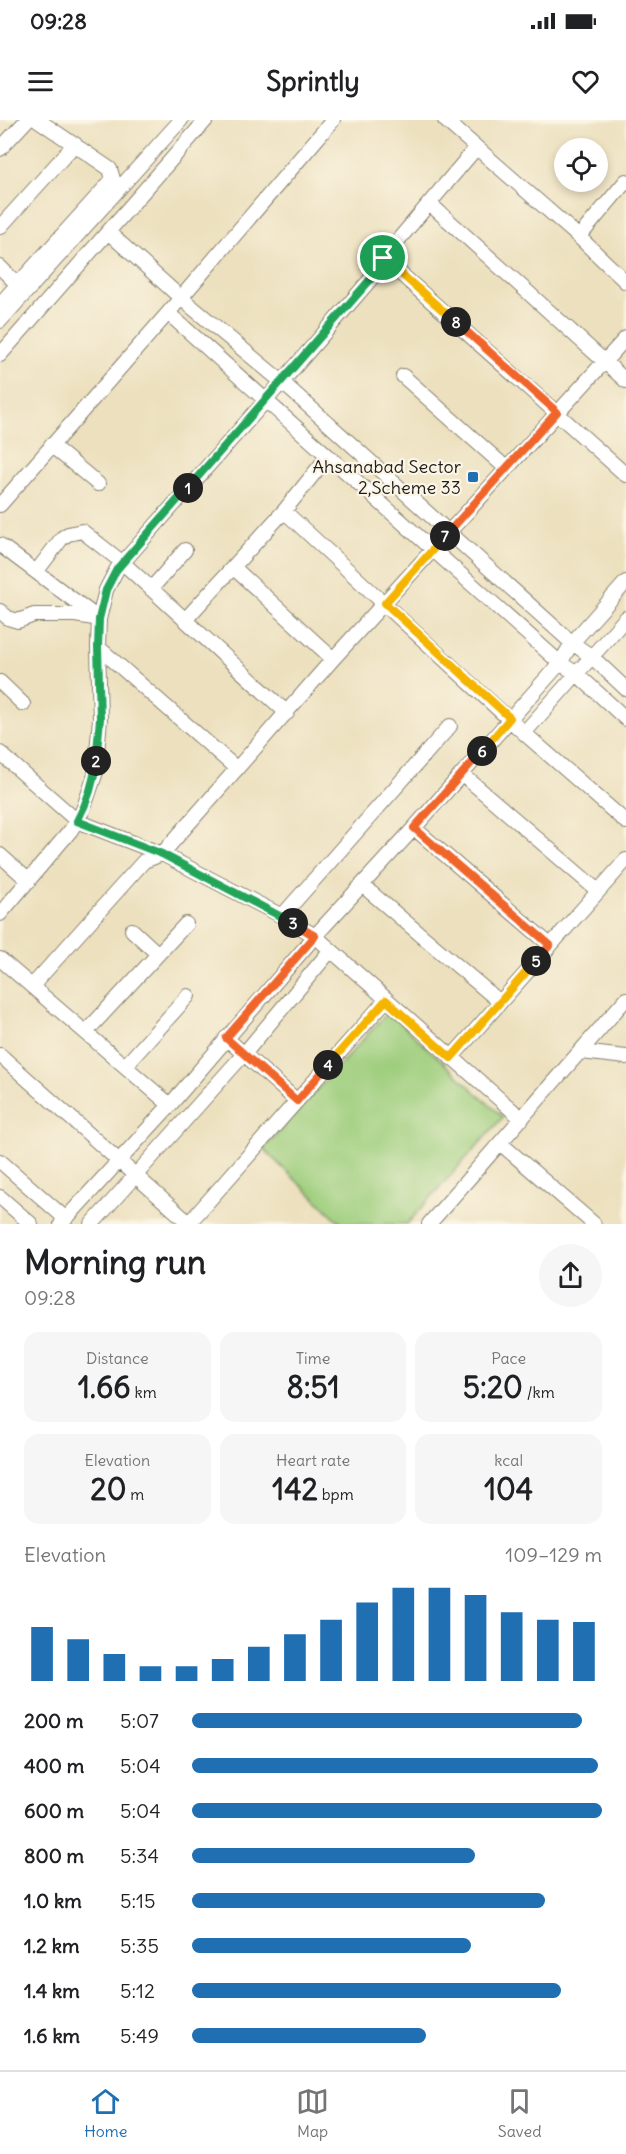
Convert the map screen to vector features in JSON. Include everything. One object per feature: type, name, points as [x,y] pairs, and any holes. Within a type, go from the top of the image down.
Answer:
[{"type":"street","points":[[0,149],[27,120]]},
{"type":"street","points":[[0,304],[113,179],[110,169],[38,120]]},
{"type":"street","points":[[0,321],[181,120]]},
{"type":"street","points":[[0,355],[206,120]]},
{"type":"street","points":[[0,505],[168,314],[333,120]]},
{"type":"street","points":[[445,120],[579,237],[626,282]]},
{"type":"street","points":[[0,227],[75,144]]},
{"type":"street","points":[[0,914],[77,821],[95,775],[100,719],[99,619],[106,590],[117,569],[376,273],[383,258],[476,148]]},
{"type":"street","points":[[579,237],[626,181]]},
{"type":"street","points":[[429,203],[626,381]]},
{"type":"street","points":[[108,232],[181,298],[282,382],[626,689]]},
{"type":"street","points":[[383,258],[626,475]]},
{"type":"street","points":[[0,267],[17,284]]},
{"type":"street","points":[[168,314],[560,663],[626,718]]},
{"type":"street","points":[[32,986],[144,861],[162,854],[333,659],[626,338]]},
{"type":"street","points":[[403,376],[506,468]]},
{"type":"street","points":[[51,445],[99,484]]},
{"type":"street","points":[[184,620],[284,511],[328,456]]},
{"type":"street","points":[[284,511],[524,733],[626,822]]},
{"type":"street","points":[[36,572],[62,538],[82,531],[123,563],[286,713]]},
{"type":"street","points":[[0,545],[99,619]]},
{"type":"street","points":[[151,589],[185,550]]},
{"type":"street","points":[[233,567],[333,659]]},
{"type":"street","points":[[0,1161],[64,1222],[170,1105],[315,936],[560,663],[572,643],[626,582]]},
{"type":"street","points":[[0,611],[8,618],[18,621],[45,614],[99,619]]},
{"type":"street","points":[[524,733],[626,618]]},
{"type":"street","points":[[98,647],[237,769]]},
{"type":"street","points":[[0,682],[23,704]]},
{"type":"street","points":[[282,916],[450,726]]},
{"type":"street","points":[[0,753],[77,821],[162,854],[282,916],[315,936],[522,1119]]},
{"type":"street","points":[[462,774],[598,891]]},
{"type":"street","points":[[414,828],[550,945]]},
{"type":"street","points":[[0,855],[28,881]]},
{"type":"street","points":[[451,1058],[626,860]]},
{"type":"street","points":[[363,885],[500,1002]]},
{"type":"street","points":[[86,1032],[186,924]]},
{"type":"street","points":[[132,930],[158,954]]},
{"type":"street","points":[[92,1224],[244,1054],[330,951]]},
{"type":"street","points":[[0,959],[170,1105]]},
{"type":"street","points":[[125,1065],[188,996]]},
{"type":"street","points":[[429,1224],[626,999]]},
{"type":"street","points":[[0,1055],[189,1224],[386,1000]]},
{"type":"street","points":[[226,1038],[297,1101]]},
{"type":"street","points":[[581,1052],[626,1058]]},
{"type":"street","points":[[500,1143],[594,1224]]},
{"type":"street","points":[[0,1197],[31,1224]]},
{"type":"green space","points":[[388,1012],[503,1117],[407,1224],[342,1224],[263,1149]]},
{"type":"place","name":"Ahsanabad Sector 2,Scheme 33","points":[[473,477]]},
{"type":"route","points":[[383,258],[557,412],[385,603],[510,718],[414,828],[550,945],[451,1058],[386,1000],[297,1101],[226,1038],[315,936],[282,916],[162,854],[77,821],[95,775],[100,719],[99,619],[106,590],[117,569],[376,273],[383,258]]}]
